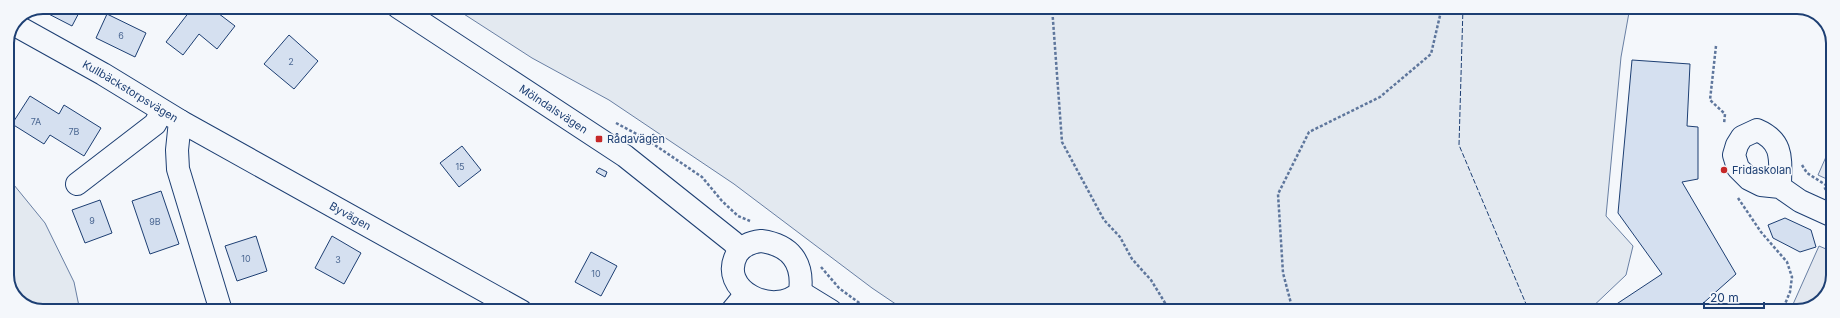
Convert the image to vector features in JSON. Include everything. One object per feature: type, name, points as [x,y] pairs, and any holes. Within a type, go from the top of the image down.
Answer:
[{"type":"street","name":"Mölndalsvägen","points":[[409,14],[625,156],[733,242],[740,250]]},
{"type":"street","name":"Kullbäckstorpsvägen","points":[[19,28],[103,74],[171,116],[177,150],[178,169],[219,304]]},
{"type":"street","points":[[78,184],[155,124],[171,116]]},
{"type":"street","name":"Byvägen","points":[[171,116],[508,304]]},
{"type":"street","points":[[1780,187],[1800,201],[1826,213]]},
{"type":"street","points":[[752,242],[771,242],[780,245],[794,258],[798,266],[801,277],[800,292],[789,302],[780,304],[762,303],[746,294],[738,285],[733,271],[735,258],[740,250],[752,242]]},
{"type":"street","points":[[800,292],[820,304]]},
{"type":"street","points":[[738,304],[746,294]]},
{"type":"path","points":[[1053,14],[1062,142],[1104,220],[1120,237],[1132,259],[1151,280],[1166,304]]},
{"type":"path","points":[[1291,304],[1283,273],[1278,194],[1309,132],[1380,97],[1431,54],[1440,14]]},
{"type":"shaded area","points":[[464,14],[1629,14],[1621,57],[1606,216],[1633,246],[1626,275],[1595,304],[896,304],[872,288],[734,184],[609,100],[532,58]]},
{"type":"shaded area","points":[[1826,157],[1826,179],[1818,175]]},
{"type":"shaded area","points":[[14,185],[45,223],[74,282],[79,304],[39,304],[30,301],[20,293],[14,277]]},
{"type":"shaded area","points":[[1819,246],[1826,249],[1826,279],[1822,290],[1816,297],[1808,302],[1793,304]]},
{"type":"building","points":[[49,14],[78,14],[72,26]]},
{"type":"building","points":[[107,14],[146,33],[135,57],[96,38]]},
{"type":"building","points":[[188,14],[219,14],[235,26],[217,49],[199,34],[183,55],[166,42]]},
{"type":"building","points":[[289,35],[318,61],[294,89],[264,64]]},
{"type":"building","points":[[1632,60],[1690,64],[1687,126],[1698,127],[1698,179],[1682,182],[1736,274],[1702,304],[1617,304],[1662,274],[1618,213]]},
{"type":"building","points":[[30,96],[59,114],[64,105],[101,128],[84,156],[50,135],[44,144],[14,125],[14,121]]},
{"type":"building","points":[[653,134],[661,139],[658,143],[651,137]]},
{"type":"building","points":[[462,146],[481,170],[459,187],[440,163]]},
{"type":"building","points":[[599,168],[607,172],[605,177],[596,172]]},
{"type":"building","points":[[161,191],[179,244],[150,254],[132,201]]},
{"type":"building","points":[[100,200],[112,233],[85,243],[72,210]]},
{"type":"building","points":[[1785,218],[1811,230],[1816,247],[1800,252],[1773,238],[1768,225]]},
{"type":"building","points":[[256,236],[267,271],[237,281],[225,246]]},
{"type":"building","points":[[332,236],[361,253],[344,284],[315,268]]},
{"type":"building","points":[[591,252],[617,266],[601,296],[575,282]]},
{"type":"fence","points":[[1463,14],[1459,145],[1526,304]]},
{"type":"place","name":"Rådavägen","points":[[599,139]]},
{"type":"place","name":"Fridaskolan","points":[[1724,170]]}]
